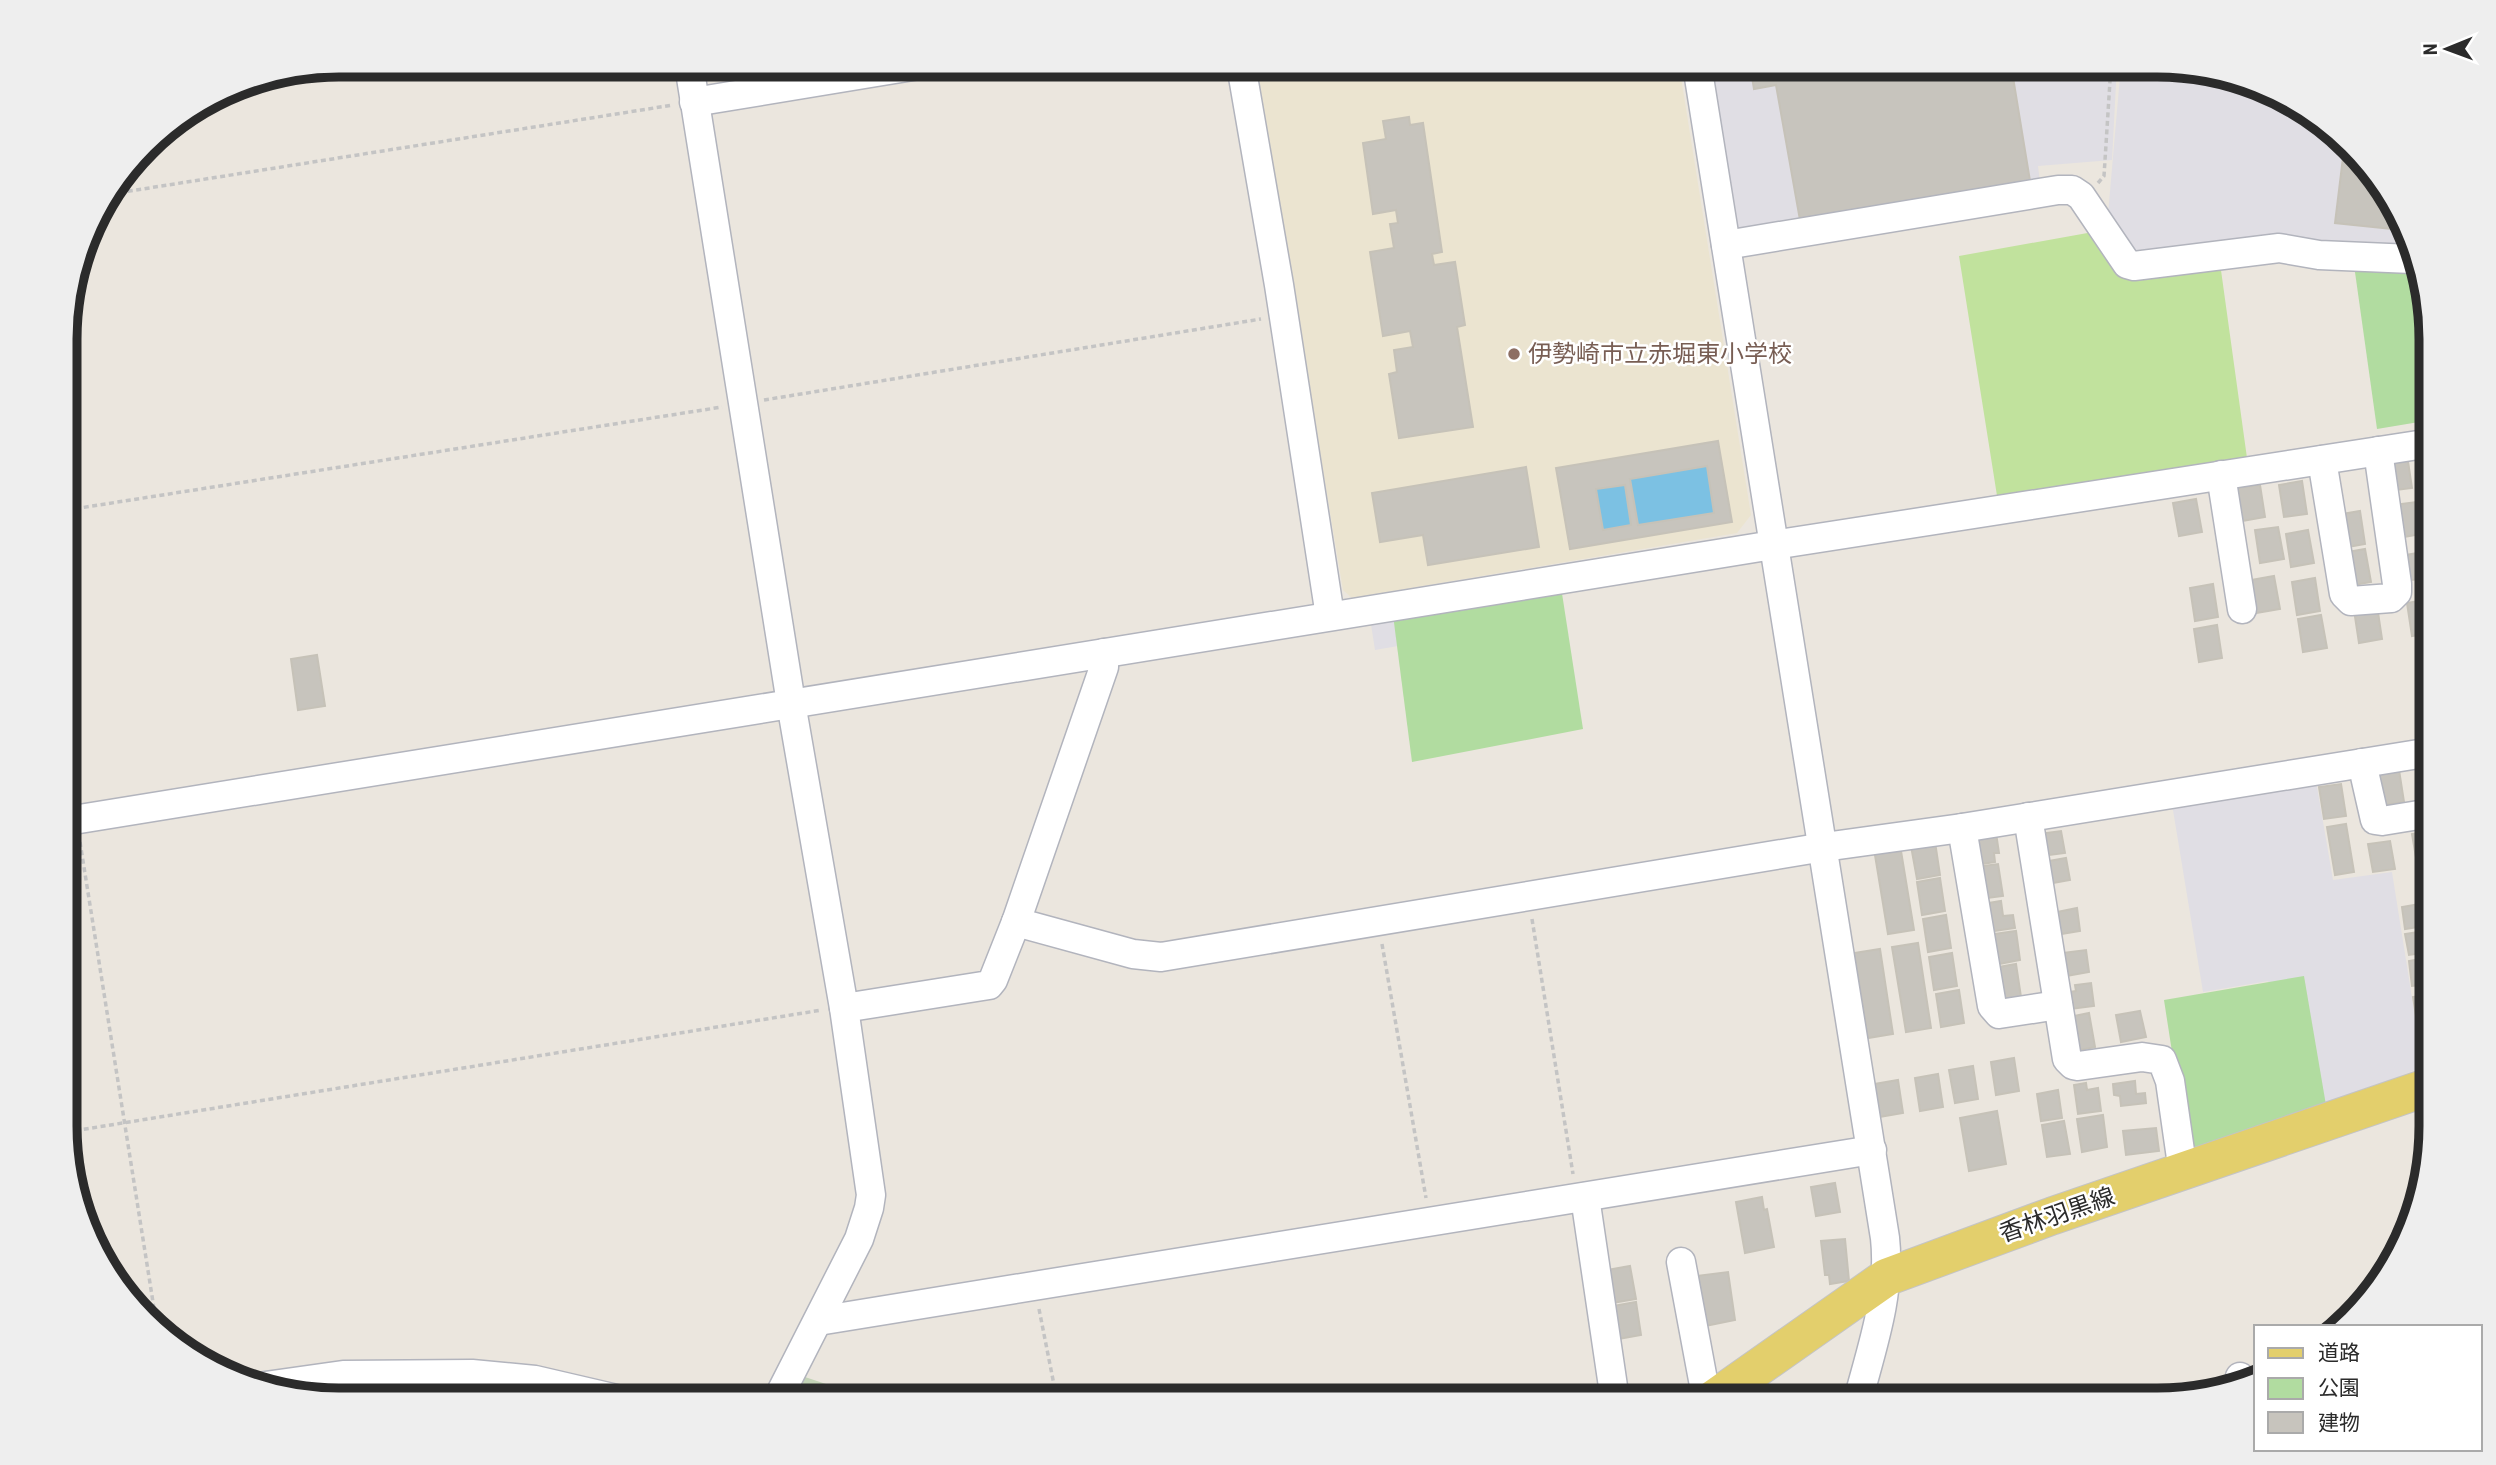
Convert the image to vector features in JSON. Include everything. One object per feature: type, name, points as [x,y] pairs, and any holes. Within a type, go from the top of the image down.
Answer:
[{"type":"main road","name":"香林羽黒線","points":[[1729,1388],[1887,1277],[2029,1224],[2419,1090]]},
{"type":"street","points":[[691,77],[791,703],[844,1008],[871,1195],[859,1238],[783,1388]]},
{"type":"street","points":[[694,102],[846,77]]},
{"type":"street","points":[[1243,77],[1330,616]]},
{"type":"street","points":[[1699,77],[1885,1238],[1887,1277],[1878,1327],[1861,1388]]},
{"type":"street","points":[[1726,245],[2058,190],[2072,190],[2081,196],[2127,264],[2134,266],[2279,248],[2319,255],[2406,259]]},
{"type":"street","points":[[77,819],[1773,545],[2419,445]]},
{"type":"street","points":[[2322,460],[2344,594],[2351,601],[2391,598],[2397,592],[2397,584],[2378,451]]},
{"type":"street","points":[[2221,475],[2242,609]]},
{"type":"street","points":[[844,1008],[989,985],[993,981],[1104,667],[1104,653]]},
{"type":"street","points":[[1016,922],[1133,954],[1161,957],[1824,847],[1962,828],[2419,754]]},
{"type":"street","points":[[2362,763],[2375,820],[2419,815]]},
{"type":"street","points":[[2028,817],[2067,1059],[2073,1065],[2084,1066],[2142,1057],[2162,1060],[2170,1081],[2183,1172]]},
{"type":"street","points":[[1962,828],[1992,1006],[1999,1014],[2058,1004]]},
{"type":"street","points":[[818,1321],[1872,1150]]},
{"type":"street","points":[[1581,1198],[1613,1388]]},
{"type":"street","points":[[1681,1262],[1705,1388]]},
{"type":"street","points":[[287,1383],[343,1375],[472,1374],[545,1382],[570,1388]]},
{"type":"path","points":[[2081,196],[2104,176],[2110,77]]},
{"type":"path","points":[[122,192],[694,102]]},
{"type":"path","points":[[77,508],[1283,315]]},
{"type":"path","points":[[77,849],[155,1312]]},
{"type":"path","points":[[1528,896],[1581,1198]]},
{"type":"path","points":[[1378,921],[1430,1222]]},
{"type":"path","points":[[77,1131],[844,1008]]},
{"type":"path","points":[[1035,1286],[1055,1388]]},
{"type":"shaded area","name":"伊勢崎市立赤堀東小学校","points":[[1257,77],[1681,77],[1751,515],[1737,533],[1352,598],[1343,590]]},
{"type":"shaded area","points":[[1709,77],[2116,77],[2112,160],[2038,166],[2040,183],[1741,235],[1732,226]]},
{"type":"shaded area","points":[[2120,77],[2191,79],[2225,86],[2273,104],[2330,142],[2354,166],[2375,194],[2402,246],[2127,257],[2107,226]]},
{"type":"shaded area","points":[[1393,615],[1398,646],[1375,650],[1370,618]]},
{"type":"shaded area","points":[[2315,775],[2333,880],[2392,872],[2419,1042],[2419,1069],[2326,1105],[2268,981],[2203,992],[2171,798]]},
{"type":"green space","points":[[2093,232],[2122,276],[2220,263],[2247,458],[1998,502],[1959,256]]},
{"type":"green space","points":[[2354,265],[2408,266],[2417,305],[2419,422],[2377,429]]},
{"type":"green space","points":[[1561,587],[1583,729],[1412,762],[1393,615]]},
{"type":"green space","points":[[2304,976],[2326,1105],[2192,1154],[2187,1149],[2164,1000]]},
{"type":"green space","points":[[799,1375],[838,1388],[792,1388]]},
{"type":"water","points":[[1707,466],[1714,513],[1638,525],[1630,479]]},
{"type":"water","points":[[1625,485],[1631,525],[1603,530],[1596,489]]},
{"type":"building","points":[[1752,77],[2013,77],[2030,181],[1800,220],[1776,85],[1754,89]]},
{"type":"building","points":[[1409,117],[1410,125],[1423,123],[1442,252],[1432,254],[1434,265],[1455,262],[1465,325],[1457,327],[1473,427],[1399,438],[1389,374],[1397,372],[1394,350],[1413,347],[1410,331],[1383,336],[1370,252],[1394,248],[1390,224],[1398,223],[1396,210],[1373,214],[1363,143],[1386,139],[1383,121]]},
{"type":"building","points":[[2343,155],[2375,194],[2395,229],[2335,223]]},
{"type":"building","points":[[1718,441],[1732,522],[1570,549],[1556,468]],"holes":[[[1707,466],[1714,513],[1638,525],[1630,479]],[[1625,485],[1631,525],[1603,530],[1596,489]]]},
{"type":"building","points":[[2407,455],[2412,488],[2389,491],[2384,458]]},
{"type":"building","points":[[1526,467],[1539,547],[1428,565],[1423,535],[1380,542],[1372,493]]},
{"type":"building","points":[[2302,481],[2307,514],[2284,517],[2279,485]]},
{"type":"building","points":[[2260,485],[2265,517],[2242,521],[2237,488]]},
{"type":"building","points":[[2196,499],[2202,532],[2179,536],[2173,503]]},
{"type":"building","points":[[2416,502],[2419,534],[2398,538],[2393,505]]},
{"type":"building","points":[[2360,511],[2365,544],[2342,548],[2336,515]]},
{"type":"building","points":[[2278,527],[2284,559],[2260,563],[2255,530]]},
{"type":"building","points":[[2308,530],[2314,563],[2291,567],[2286,534]]},
{"type":"building","points":[[2365,549],[2371,582],[2347,586],[2342,553]]},
{"type":"building","points":[[2419,553],[2419,579],[2404,581],[2400,556]]},
{"type":"building","points":[[2274,576],[2280,609],[2256,613],[2251,580]]},
{"type":"building","points":[[2315,578],[2320,611],[2297,615],[2292,582]]},
{"type":"building","points":[[2213,584],[2218,617],[2195,621],[2190,588]]},
{"type":"building","points":[[2419,601],[2419,635],[2412,636],[2407,603]]},
{"type":"building","points":[[2377,606],[2382,639],[2359,643],[2354,610]]},
{"type":"building","points":[[2321,615],[2327,648],[2303,652],[2298,619]]},
{"type":"building","points":[[2217,625],[2222,658],[2199,662],[2194,629]]},
{"type":"building","points":[[317,655],[325,706],[298,710],[291,659]]},
{"type":"building","points":[[2419,763],[2419,786],[2415,764]]},
{"type":"building","points":[[2399,770],[2404,802],[2377,806],[2373,773]]},
{"type":"building","points":[[2341,784],[2346,816],[2324,819],[2319,787]]},
{"type":"building","points":[[2346,824],[2354,872],[2335,875],[2327,827]]},
{"type":"building","points":[[2061,831],[2065,853],[2042,856],[2038,834]]},
{"type":"building","points":[[1996,833],[1999,853],[1994,853],[1995,862],[1976,865],[1977,836]]},
{"type":"building","points":[[2419,833],[2418,869],[2412,834]]},
{"type":"building","points":[[2390,841],[2395,869],[2373,872],[2368,844]]},
{"type":"building","points":[[1935,842],[1940,875],[1917,879],[1911,846]]},
{"type":"building","points":[[1900,845],[1914,930],[1888,934],[1874,849]]},
{"type":"building","points":[[2066,858],[2070,880],[2047,884],[2043,862]]},
{"type":"building","points":[[1998,864],[2003,896],[1980,899],[1975,867]]},
{"type":"building","points":[[1940,878],[1945,911],[1922,915],[1917,882]]},
{"type":"building","points":[[2001,901],[2003,916],[2013,915],[2015,928],[1987,932],[1982,904]]},
{"type":"building","points":[[2419,904],[2419,927],[2405,929],[2402,907]]},
{"type":"building","points":[[2077,908],[2080,931],[2055,935],[2052,913]]},
{"type":"building","points":[[1946,915],[1951,948],[1928,952],[1923,919]]},
{"type":"building","points":[[2016,931],[2020,960],[1999,964],[1996,947],[1989,948],[1987,935]]},
{"type":"building","points":[[2419,932],[2419,954],[2409,955],[2405,934]]},
{"type":"building","points":[[1918,943],[1931,1028],[1906,1032],[1892,947]]},
{"type":"building","points":[[1880,949],[1893,1034],[1868,1038],[1854,953]]},
{"type":"building","points":[[2086,950],[2089,972],[2066,976],[2062,953]]},
{"type":"building","points":[[1952,953],[1957,986],[1934,990],[1929,957]]},
{"type":"building","points":[[2419,959],[2419,985],[2412,986],[2409,961]]},
{"type":"building","points":[[2016,964],[2021,997],[2005,999],[1993,968]]},
{"type":"building","points":[[2091,983],[2094,1006],[2071,1009],[2069,992],[2076,991],[2075,985]]},
{"type":"building","points":[[1959,990],[1964,1023],[1941,1027],[1936,994]]},
{"type":"building","points":[[2419,996],[2419,1022],[2417,1022],[2413,997]]},
{"type":"building","points":[[2140,1011],[2146,1037],[2121,1042],[2116,1015]]},
{"type":"building","points":[[2089,1013],[2095,1047],[2075,1051],[2073,1038],[2078,1037],[2074,1016]]},
{"type":"building","points":[[2014,1058],[2019,1091],[1996,1095],[1991,1062]]},
{"type":"building","points":[[1973,1066],[1978,1099],[1955,1103],[1949,1070]]},
{"type":"building","points":[[1938,1074],[1943,1107],[1920,1111],[1915,1078]]},
{"type":"building","points":[[1898,1080],[1903,1113],[1879,1117],[1874,1084]]},
{"type":"building","points":[[2135,1081],[2136,1094],[2145,1093],[2146,1103],[2121,1106],[2120,1096],[2114,1095],[2113,1084]]},
{"type":"building","points":[[2086,1083],[2087,1090],[2098,1088],[2101,1111],[2078,1114],[2074,1085]]},
{"type":"building","points":[[2058,1090],[2062,1118],[2041,1121],[2037,1094]]},
{"type":"building","points":[[1997,1111],[2006,1164],[1969,1171],[1960,1118]]},
{"type":"building","points":[[2103,1115],[2107,1147],[2082,1152],[2077,1119]]},
{"type":"building","points":[[2064,1121],[2070,1154],[2047,1157],[2042,1125]]},
{"type":"building","points":[[2156,1128],[2159,1151],[2126,1155],[2123,1131]]},
{"type":"building","points":[[1835,1183],[1840,1212],[1816,1216],[1811,1187]]},
{"type":"building","points":[[1762,1197],[1774,1247],[1745,1253],[1736,1202]]},
{"type":"building","points":[[1845,1239],[1849,1281],[1830,1284],[1829,1275],[1825,1275],[1821,1241]]},
{"type":"building","points":[[1630,1266],[1636,1299],[1612,1303],[1607,1270]]},
{"type":"building","points":[[1728,1272],[1735,1320],[1705,1326],[1696,1276]]},
{"type":"building","points":[[1636,1302],[1641,1335],[1618,1339],[1613,1306]]},
{"type":"place","name":"伊勢崎市立赤堀東小学校","points":[[1514,354]]}]
